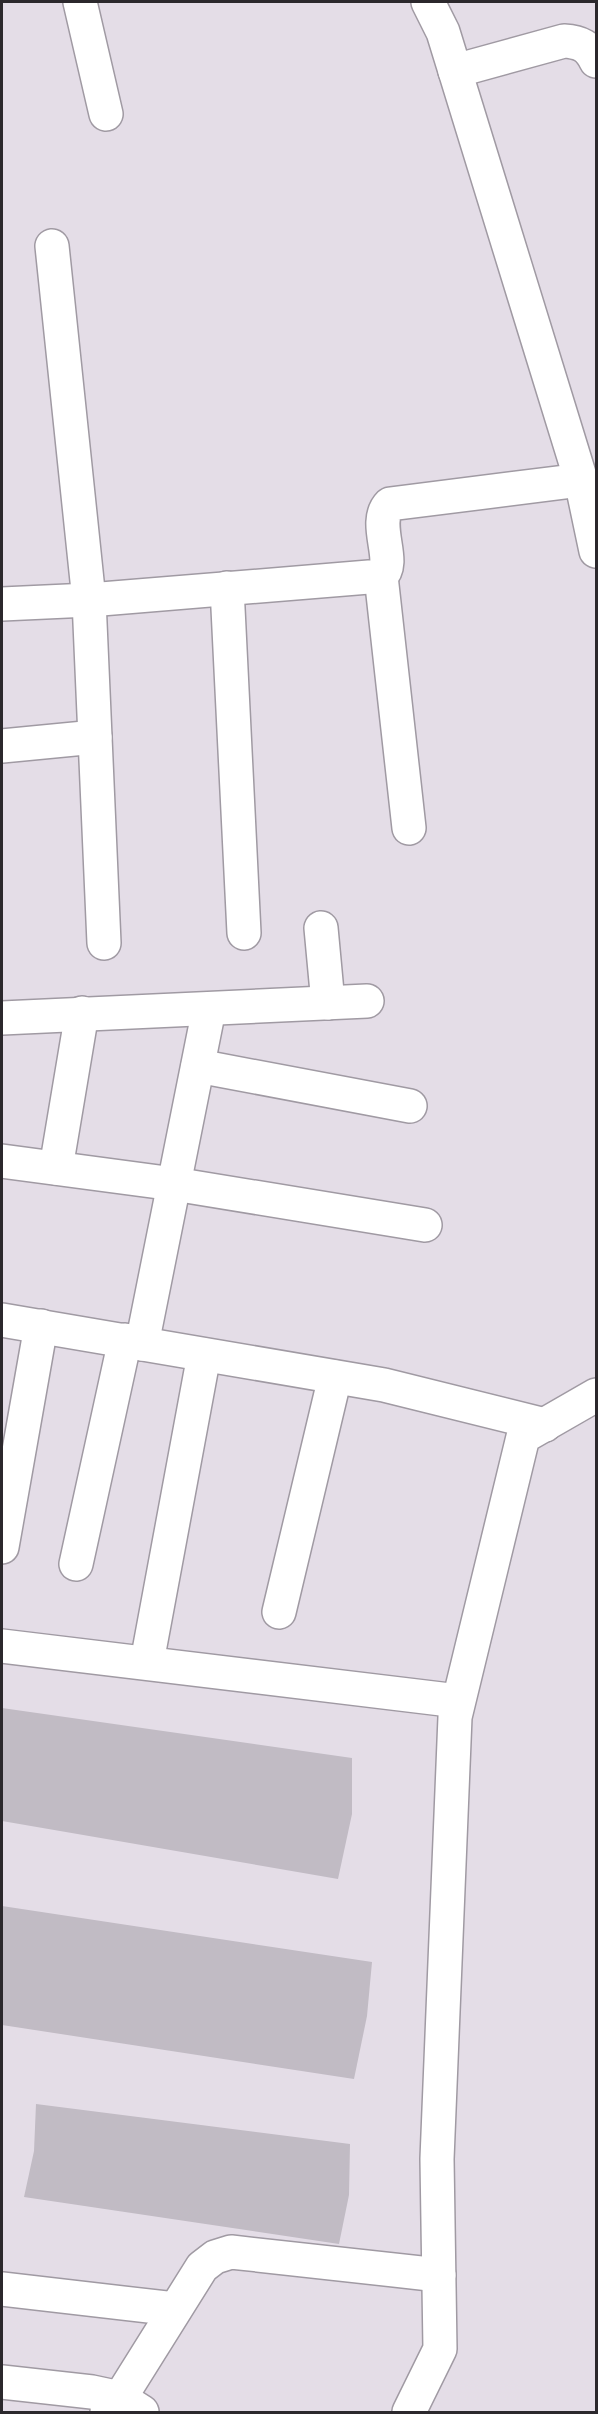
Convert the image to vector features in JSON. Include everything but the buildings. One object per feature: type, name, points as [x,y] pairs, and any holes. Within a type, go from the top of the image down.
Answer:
[{"type":"street","points":[[80,2],[106,114]]},
{"type":"street","points":[[428,2],[443,32],[581,480],[597,551]]},
{"type":"street","points":[[455,71],[564,41],[579,42],[591,50],[597,61]]},
{"type":"street","points":[[51,246],[89,600],[104,943]]},
{"type":"street","points":[[409,828],[381,576],[386,568],[383,516],[390,504],[581,480]]},
{"type":"street","points":[[2,604],[89,600],[381,576]]},
{"type":"street","points":[[227,588],[244,933]]},
{"type":"street","points":[[2,746],[95,737]]},
{"type":"street","points":[[321,928],[328,1003]]},
{"type":"street","points":[[2,1017],[367,1001]]},
{"type":"street","points":[[76,1564],[174,1184],[209,1009]]},
{"type":"street","points":[[56,1168],[82,1013]]},
{"type":"street","points":[[198,1066],[410,1106]]},
{"type":"street","points":[[2,1161],[174,1184],[425,1225]]},
{"type":"street","points":[[2,1320],[384,1385],[545,1425]]},
{"type":"street","points":[[2,1547],[41,1326]]},
{"type":"street","points":[[147,1662],[204,1354]]},
{"type":"street","points":[[279,1612],[335,1377]]},
{"type":"street","points":[[409,2412],[440,2349],[437,2159],[455,1717],[523,1437],[597,1395]]},
{"type":"street","points":[[2,1646],[458,1701]]},
{"type":"street","points":[[2,2382],[92,2392],[123,2407],[175,2308],[202,2267],[215,2257],[231,2252],[439,2275]]},
{"type":"street","points":[[2,2289],[175,2308]]}]
